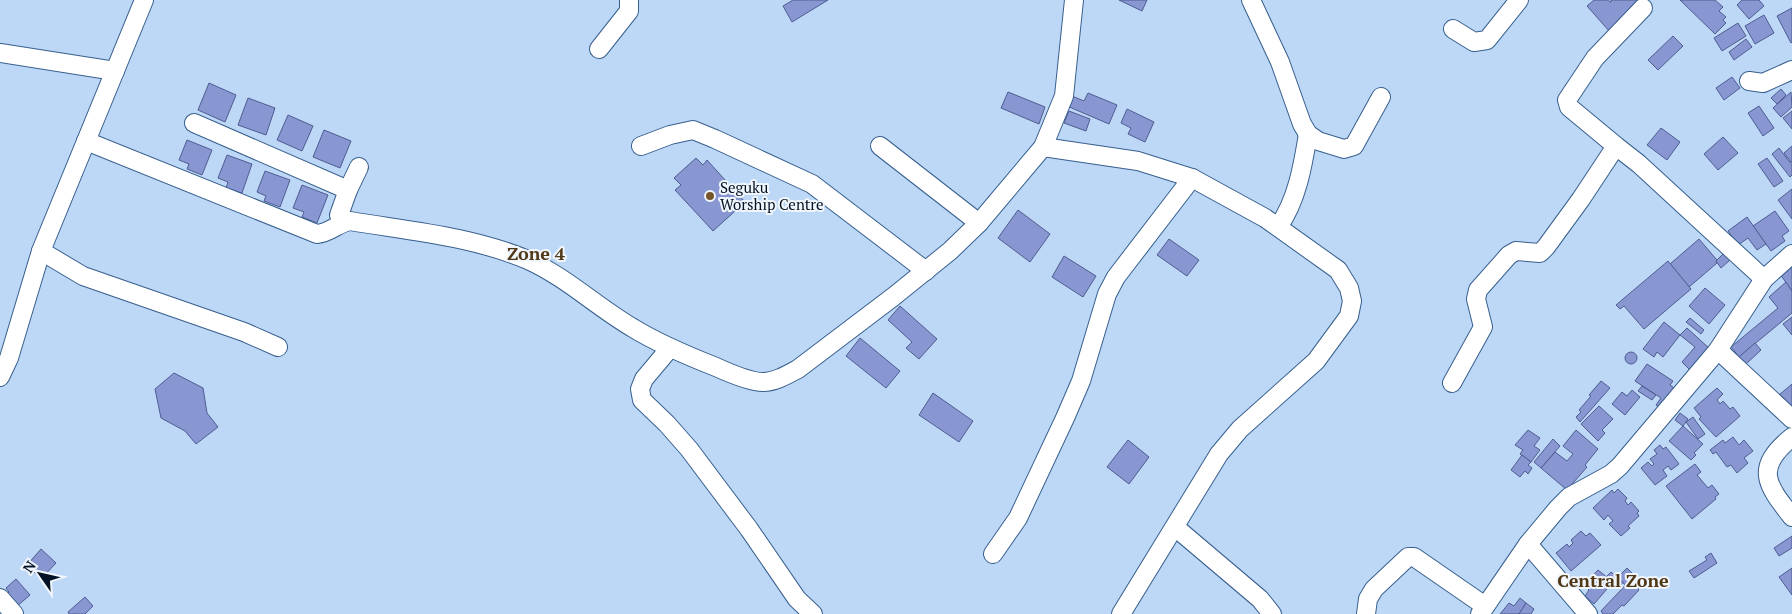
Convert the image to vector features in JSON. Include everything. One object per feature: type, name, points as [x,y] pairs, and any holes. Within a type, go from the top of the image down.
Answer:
[{"type":"street","points":[[0,377],[9,358],[41,251],[144,0]]},
{"type":"street","points":[[599,49],[629,12],[629,0]]},
{"type":"street","points":[[86,141],[317,234],[325,233],[350,220],[466,240],[496,248],[529,261],[566,281],[633,328],[670,348],[733,374],[762,382],[781,378],[798,369],[950,251],[979,223],[1043,147],[1064,96],[1074,0]]},
{"type":"street","points":[[1252,0],[1280,62],[1302,124],[1308,134],[1318,141],[1344,149],[1354,146],[1381,97]]},
{"type":"street","points":[[1453,29],[1474,42],[1487,40],[1519,0]]},
{"type":"street","points":[[1643,8],[1595,58],[1567,100],[1569,107],[1646,171],[1764,279]]},
{"type":"street","points":[[0,53],[115,71]]},
{"type":"street","points":[[1749,81],[1763,83],[1792,70]]},
{"type":"street","points":[[194,123],[348,190]]},
{"type":"street","points":[[641,146],[693,130],[715,139],[812,184],[926,270]]},
{"type":"street","points":[[1278,227],[1285,217],[1298,182],[1308,134]]},
{"type":"street","points":[[880,146],[979,223]]},
{"type":"street","points":[[1452,383],[1483,327],[1476,298],[1478,290],[1509,255],[1516,251],[1540,253],[1546,247],[1616,146]]},
{"type":"street","points":[[1043,147],[1138,161],[1192,178],[1232,198],[1278,227],[1338,270],[1349,288],[1352,301],[1349,316],[1316,361],[1240,429],[1219,454],[1121,614]]},
{"type":"street","points":[[343,222],[339,215],[348,190],[360,167]]},
{"type":"street","points":[[993,554],[1026,504],[1081,381],[1107,294],[1116,277],[1192,178]]},
{"type":"street","points":[[41,251],[83,276],[244,332],[278,347]]},
{"type":"street","points":[[1366,614],[1368,599],[1374,589],[1408,557],[1414,557],[1483,610],[1528,544],[1558,508],[1569,497],[1611,474],[1620,466],[1718,350],[1764,279],[1792,254]]},
{"type":"street","points":[[670,348],[644,379],[640,389],[642,400],[688,448],[797,599],[813,614]]},
{"type":"street","points":[[1718,350],[1792,419]]},
{"type":"street","points":[[1792,437],[1772,458],[1766,472],[1773,493],[1792,517]]},
{"type":"street","points":[[1175,527],[1260,599],[1272,614]]},
{"type":"street","points":[[1528,544],[1588,614]]},
{"type":"street","points":[[0,598],[14,614]]},
{"type":"building","points":[[793,0],[828,0],[792,22],[783,6]]},
{"type":"building","points":[[1119,0],[1147,0],[1142,11]]},
{"type":"building","points":[[1594,0],[1607,0],[1611,2],[1611,0],[1642,0],[1610,32],[1587,6]]},
{"type":"building","points":[[1680,0],[1715,0],[1723,7],[1719,11],[1726,17],[1723,20],[1726,23],[1715,34]]},
{"type":"building","points":[[1742,0],[1759,0],[1764,6],[1749,19],[1737,5]]},
{"type":"building","points":[[1792,8],[1792,42],[1791,43],[1777,16]]},
{"type":"building","points":[[1764,15],[1774,33],[1755,44],[1745,26]]},
{"type":"building","points":[[1738,23],[1746,36],[1722,51],[1714,38]]},
{"type":"building","points":[[1673,36],[1683,46],[1658,70],[1648,60]]},
{"type":"building","points":[[1746,39],[1752,47],[1734,60],[1729,52]]},
{"type":"building","points":[[1732,77],[1740,88],[1724,100],[1716,88]]},
{"type":"building","points":[[209,83],[236,95],[225,122],[198,110]]},
{"type":"building","points":[[1781,89],[1786,95],[1777,104],[1771,98]]},
{"type":"building","points":[[1008,92],[1045,107],[1039,124],[1001,108]]},
{"type":"building","points":[[1791,92],[1792,107],[1781,117],[1773,108]]},
{"type":"building","points":[[1088,93],[1117,105],[1109,124],[1067,106],[1072,96],[1084,101]]},
{"type":"building","points":[[248,98],[275,108],[266,135],[238,125]]},
{"type":"building","points":[[1759,106],[1774,128],[1763,136],[1748,113]]},
{"type":"building","points":[[1127,109],[1154,122],[1145,142],[1128,134],[1131,128],[1121,123]]},
{"type":"building","points":[[1069,111],[1090,119],[1086,131],[1064,123]]},
{"type":"building","points":[[1792,111],[1792,129],[1783,118]]},
{"type":"building","points":[[288,115],[313,126],[302,151],[277,140]]},
{"type":"building","points":[[1661,128],[1680,142],[1667,160],[1647,145]]},
{"type":"building","points":[[324,130],[351,141],[340,168],[313,157]]},
{"type":"building","points":[[1723,137],[1738,153],[1718,170],[1704,154]]},
{"type":"building","points":[[187,140],[212,150],[202,175],[187,169],[189,164],[179,160]]},
{"type":"building","points":[[1792,146],[1792,163],[1784,153]]},
{"type":"building","points":[[1779,148],[1792,165],[1792,175],[1790,177],[1772,154]]},
{"type":"building","points":[[227,155],[252,164],[242,193],[226,188],[228,182],[218,178]]},
{"type":"building","name":"Seguku Worship Centre","points":[[696,158],[703,165],[707,160],[745,202],[713,231],[675,190],[681,185],[674,178]]},
{"type":"building","points":[[1767,158],[1783,181],[1774,187],[1758,164]]},
{"type":"building","points":[[265,171],[290,180],[280,207],[264,201],[266,196],[257,192]]},
{"type":"building","points":[[302,185],[328,195],[317,223],[302,217],[304,212],[293,208]]},
{"type":"building","points":[[1792,189],[1792,219],[1778,200]]},
{"type":"building","points":[[1018,210],[1050,234],[1030,262],[998,238]]},
{"type":"building","points":[[1775,211],[1789,231],[1782,236],[1785,241],[1771,251],[1753,226]]},
{"type":"building","points":[[1747,217],[1766,244],[1757,250],[1748,238],[1738,245],[1728,231]]},
{"type":"building","points":[[1169,239],[1199,260],[1187,276],[1157,255]]},
{"type":"building","points":[[1699,239],[1717,260],[1717,263],[1689,287],[1670,264]]},
{"type":"building","points":[[1723,254],[1730,260],[1721,268],[1716,261]]},
{"type":"building","points":[[1064,256],[1096,276],[1083,297],[1052,277]]},
{"type":"building","points":[[1668,261],[1691,289],[1644,329],[1624,306],[1620,309],[1616,305]]},
{"type":"building","points":[[1792,266],[1792,291],[1780,274]]},
{"type":"building","points":[[1786,282],[1792,291],[1792,313],[1739,357],[1731,347],[1778,308],[1769,297]]},
{"type":"building","points":[[1705,288],[1725,305],[1709,324],[1689,306]]},
{"type":"building","points":[[900,306],[937,339],[919,359],[906,348],[912,342],[888,320]]},
{"type":"building","points":[[1792,317],[1792,335],[1783,324]]},
{"type":"building","points":[[1690,318],[1704,330],[1701,334],[1686,322]]},
{"type":"building","points":[[1664,322],[1680,335],[1663,357],[1657,352],[1654,357],[1643,349]]},
{"type":"building","points":[[1687,328],[1710,349],[1691,371],[1682,362],[1695,347],[1680,335]]},
{"type":"building","points":[[860,338],[900,371],[886,388],[846,356]]},
{"type":"building","points":[[1755,343],[1761,350],[1746,364],[1739,357]]},
{"type":"building","points":[[1631,352],[1637,358],[1631,364],[1625,358]]},
{"type":"building","points":[[1647,364],[1673,381],[1670,385],[1677,390],[1664,410],[1656,405],[1661,398],[1635,381]]},
{"type":"building","points":[[174,373],[203,388],[207,413],[218,427],[196,444],[185,431],[161,418],[155,389]]},
{"type":"building","points":[[1601,381],[1610,388],[1580,422],[1576,417],[1581,412],[1579,410]]},
{"type":"building","points":[[1792,384],[1792,410],[1779,395]]},
{"type":"building","points":[[1642,386],[1656,395],[1652,400],[1638,391]]},
{"type":"building","points":[[1717,388],[1723,394],[1717,400],[1720,404],[1723,401],[1730,409],[1733,407],[1740,416],[1716,437],[1699,419],[1701,417],[1694,408]]},
{"type":"building","points":[[1632,390],[1640,397],[1625,415],[1612,404],[1622,392],[1627,396]]},
{"type":"building","points":[[933,393],[973,421],[959,442],[919,415]]},
{"type":"building","points":[[1599,406],[1613,419],[1602,430],[1605,433],[1598,441],[1581,424]]},
{"type":"building","points":[[1680,413],[1688,419],[1683,426],[1675,420]]},
{"type":"building","points":[[1693,417],[1705,434],[1698,439],[1686,422]]},
{"type":"building","points":[[1683,426],[1703,444],[1694,453],[1696,455],[1691,460],[1669,441]]},
{"type":"building","points":[[1528,430],[1540,438],[1534,446],[1540,450],[1531,462],[1520,454],[1523,450],[1515,445]]},
{"type":"building","points":[[1576,430],[1598,449],[1585,465],[1587,467],[1567,490],[1541,468],[1555,452],[1567,461],[1573,454],[1563,446]]},
{"type":"building","points":[[1733,437],[1739,445],[1744,440],[1753,451],[1744,458],[1748,463],[1737,473],[1731,465],[1727,467],[1716,452],[1713,454],[1710,450],[1723,440],[1725,443]]},
{"type":"building","points":[[1553,439],[1560,446],[1541,468],[1534,462]]},
{"type":"building","points":[[1128,440],[1149,457],[1129,484],[1107,467]]},
{"type":"building","points":[[1660,445],[1663,449],[1666,447],[1679,464],[1671,470],[1668,466],[1663,470],[1667,476],[1655,485],[1641,468],[1648,462],[1652,466],[1654,464],[1650,459],[1657,454],[1654,450]]},
{"type":"building","points":[[1522,455],[1531,462],[1528,465],[1532,468],[1528,474],[1525,471],[1520,477],[1511,470]]},
{"type":"building","points":[[1695,464],[1701,472],[1697,475],[1708,488],[1712,485],[1719,494],[1715,497],[1716,499],[1692,519],[1666,486]]},
{"type":"building","points":[[1618,489],[1627,498],[1625,501],[1628,505],[1631,502],[1639,511],[1637,513],[1639,516],[1621,536],[1609,524],[1613,521],[1608,515],[1604,520],[1593,508],[1612,490],[1614,493]]},
{"type":"building","points":[[1581,531],[1586,536],[1590,533],[1601,545],[1571,571],[1556,553],[1567,544],[1569,547],[1573,543],[1571,540]]},
{"type":"building","points":[[1792,536],[1792,548],[1779,556],[1774,548]]},
{"type":"building","points":[[41,549],[56,563],[41,579],[27,565]]},
{"type":"building","points":[[1711,553],[1717,563],[1694,578],[1689,571],[1707,560],[1705,557]]},
{"type":"building","points":[[1627,568],[1634,575],[1625,585],[1618,577]]},
{"type":"building","points":[[1792,568],[1792,595],[1779,577]]},
{"type":"building","points":[[1598,570],[1613,582],[1594,604],[1585,596],[1589,590],[1584,585]]},
{"type":"building","points":[[1611,572],[1623,582],[1619,588],[1606,577]]},
{"type":"building","points":[[1635,575],[1643,583],[1639,590],[1624,606],[1622,605],[1613,614],[1603,614],[1601,611]]},
{"type":"building","points":[[16,579],[30,595],[16,607],[5,595],[9,592],[6,588]]},
{"type":"building","points":[[85,597],[93,606],[85,614],[69,614],[68,612]]},
{"type":"building","points":[[1520,598],[1526,603],[1519,614],[1500,614],[1509,603],[1514,606]]},
{"type":"building","points":[[1526,603],[1534,609],[1531,614],[1519,614]]},
{"type":"place","name":"Seguku Worship Centre","points":[[710,196]]},
{"type":"district","name":"Zone 4","points":[[536,253]]},
{"type":"district","name":"Central Zone","points":[[1613,580]]}]
